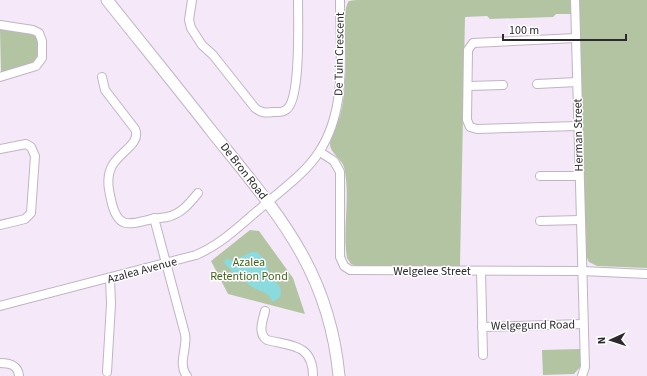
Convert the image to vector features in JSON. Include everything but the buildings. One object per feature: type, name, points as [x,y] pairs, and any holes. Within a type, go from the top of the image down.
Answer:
[{"type":"street","name":"De Bron Road","points":[[106,0],[268,202],[289,231],[316,279],[330,321],[339,372]]},
{"type":"street","points":[[192,0],[189,23],[202,45],[213,55],[255,108],[265,112],[282,112],[288,108],[291,102],[298,67],[298,0]]},
{"type":"street","name":"De Tuin Crescent","points":[[268,202],[307,168],[320,152],[329,132],[339,97],[340,0]]},
{"type":"street","name":"Herman Street","points":[[575,0],[585,367],[582,376]]},
{"type":"street","points":[[0,25],[33,30],[39,33],[42,41],[42,58],[36,66],[0,77]]},
{"type":"street","points":[[576,38],[473,42],[468,50],[467,122],[474,129],[578,126]]},
{"type":"street","points":[[102,77],[105,90],[135,129],[136,134],[135,142],[119,155],[109,173],[108,186],[114,212],[117,218],[126,224],[166,217],[180,212],[198,193]]},
{"type":"street","points":[[537,84],[577,82]]},
{"type":"street","points":[[468,86],[503,85]]},
{"type":"street","points":[[0,149],[26,144],[32,147],[35,156],[31,213],[25,219],[0,225]]},
{"type":"street","name":"Welgelee Street","points":[[320,152],[334,161],[340,172],[340,257],[347,269],[358,272],[582,270],[647,274]]},
{"type":"street","points":[[540,176],[580,176]]},
{"type":"street","name":"Azalea Avenue","points":[[0,306],[196,255],[219,244],[268,202]]},
{"type":"street","points":[[154,218],[185,334],[186,347],[182,365],[187,376]]},
{"type":"street","points":[[540,221],[581,220]]},
{"type":"street","name":"Welgegund Road","points":[[481,271],[483,355]]},
{"type":"street","points":[[107,372],[111,304],[110,278]]},
{"type":"street","points":[[266,311],[261,332],[263,337],[267,340],[305,350],[310,358],[313,376]]},
{"type":"street","name":"Welgegund Road","points":[[482,327],[583,324]]},
{"type":"street","points":[[0,363],[14,365],[18,370],[19,376]]},
{"type":"green space","points":[[571,0],[572,14],[556,14],[553,17],[490,19],[487,16],[465,17],[460,266],[356,266],[351,264],[347,258],[345,235],[347,201],[346,178],[343,164],[330,147],[330,140],[340,116],[345,87],[345,29],[347,5],[349,1]]},
{"type":"green space","points":[[579,0],[647,0],[647,268],[597,266],[589,262],[586,256]]},
{"type":"green space","points":[[2,29],[35,35],[38,40],[37,56],[30,65],[19,69],[1,72],[0,30]]},
{"type":"green space","name":"Azalea Retention Pond","points":[[250,230],[259,231],[293,278],[305,314],[228,294],[211,261]]},
{"type":"green space","points":[[580,349],[581,366],[574,374],[543,375],[542,350]]},
{"type":"shaded area","points":[[251,252],[257,252],[266,261],[269,273],[280,287],[281,294],[279,298],[273,302],[268,295],[247,283],[224,263],[225,259],[235,260]]}]
